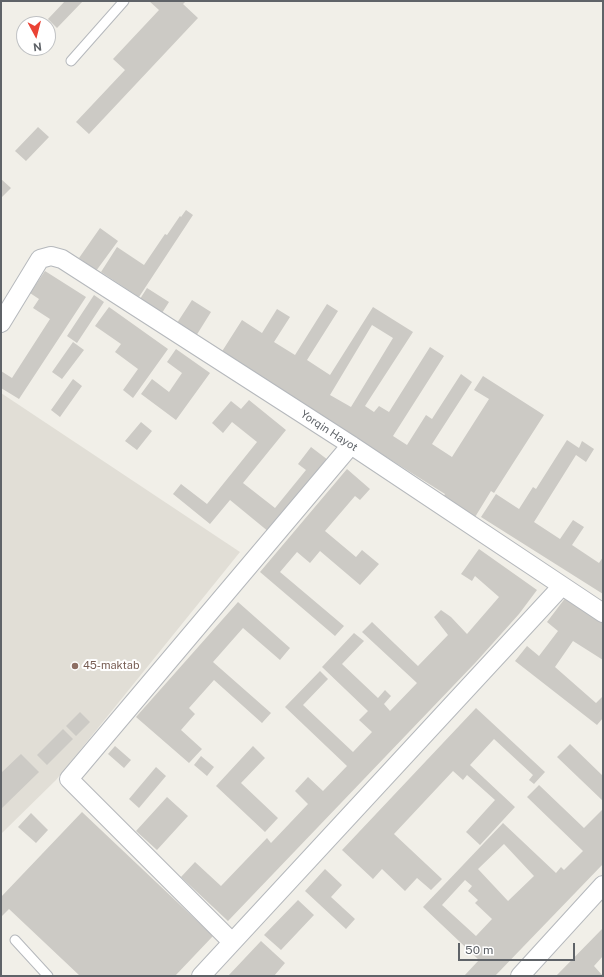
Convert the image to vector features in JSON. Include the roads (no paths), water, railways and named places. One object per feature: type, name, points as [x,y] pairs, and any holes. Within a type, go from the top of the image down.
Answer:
[{"type":"street","name":"Yorqin Hayot","points":[[1,323],[40,259],[50,256],[62,259],[351,445],[603,613]]},
{"type":"street","points":[[232,942],[69,779],[351,445]]},
{"type":"street","points":[[200,976],[562,586]]},
{"type":"street","points":[[520,976],[603,885]]},
{"type":"lane","points":[[70,61],[124,1]]},
{"type":"lane","points":[[15,940],[48,976]]},
{"type":"place","name":"45-maktab","points":[[75,666]]}]
